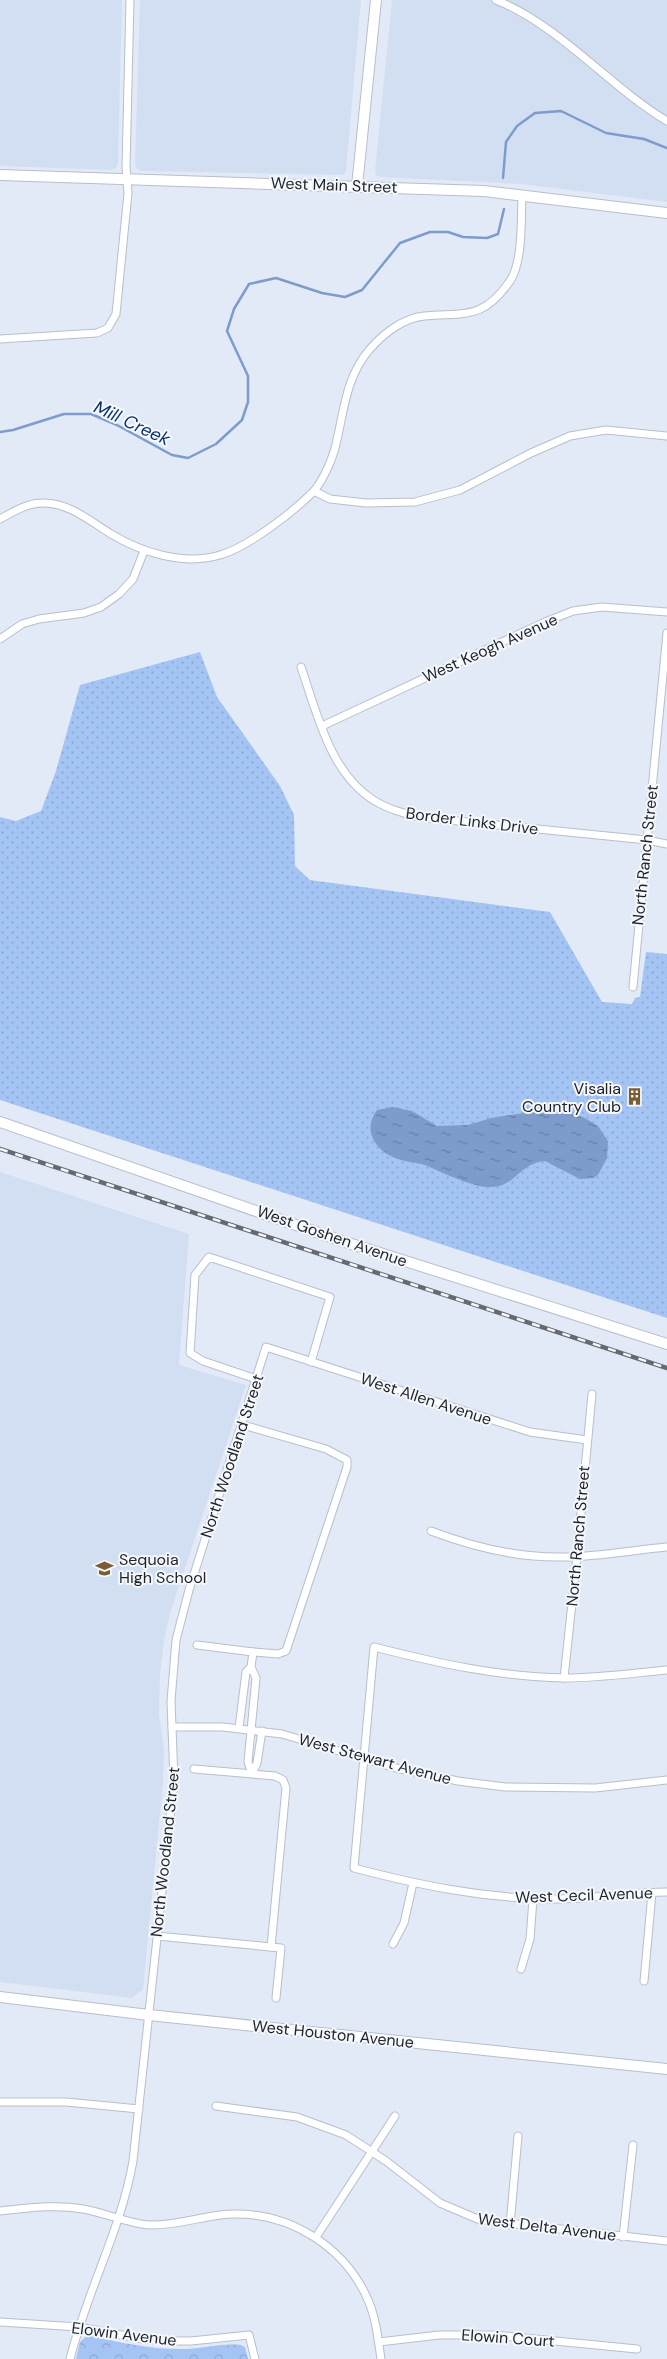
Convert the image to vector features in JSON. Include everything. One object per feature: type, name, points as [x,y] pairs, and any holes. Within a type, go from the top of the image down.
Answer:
[{"type":"main road","points":[[357,186],[376,0]]},
{"type":"main road","name":"West Main Street","points":[[0,175],[476,191],[667,213]]},
{"type":"main road","name":"West Goshen Avenue","points":[[0,1122],[342,1241],[667,1344]]},
{"type":"main road","name":"West Houston Avenue","points":[[0,1997],[148,2015],[667,2069]]},
{"type":"street","points":[[0,339],[97,333],[108,328],[113,322],[116,314],[128,193],[130,0]]},
{"type":"street","points":[[496,0],[518,9],[545,26],[645,107],[667,121]]},
{"type":"street","points":[[0,519],[23,507],[43,503],[61,506],[80,514],[111,534],[144,551],[189,558],[219,556],[253,540],[314,491],[336,445],[346,394],[356,368],[368,351],[388,331],[422,316],[466,315],[487,306],[512,279],[518,257],[522,196]]},
{"type":"street","points":[[314,491],[330,499],[366,503],[415,502],[460,490],[531,453],[570,436],[606,430],[667,436]]},
{"type":"street","points":[[0,639],[22,624],[39,619],[84,613],[101,607],[119,594],[132,579],[144,551]]},
{"type":"street","name":"West Keogh Avenue","points":[[322,726],[545,622],[573,612],[602,607],[667,612]]},
{"type":"street","name":"North Ranch Street","points":[[633,988],[667,633]]},
{"type":"street","name":"Border Links Drive","points":[[301,667],[322,726],[341,767],[355,784],[374,800],[396,811],[418,817],[647,840],[667,844]]},
{"type":"street","points":[[256,1379],[203,1361],[190,1353],[196,1275],[209,1257],[330,1297],[311,1362]]},
{"type":"street","name":"West Allen Avenue","points":[[266,1347],[530,1432],[587,1440]]},
{"type":"street","name":"North Woodland Street","points":[[70,2359],[79,2327],[128,2192],[139,2109],[174,1780],[172,1727],[173,1671],[182,1614],[266,1347]]},
{"type":"street","name":"North Ranch Street","points":[[564,1678],[578,1556],[592,1394]]},
{"type":"street","points":[[197,1645],[278,1654],[286,1651],[347,1467],[347,1460],[326,1449],[243,1425]]},
{"type":"street","points":[[431,1531],[454,1540],[531,1556],[578,1556],[667,1547]]},
{"type":"street","points":[[364,1758],[374,1648],[460,1668],[564,1678],[667,1670]]},
{"type":"street","points":[[252,1774],[248,1762],[256,1678],[251,1667],[253,1652]]},
{"type":"street","points":[[239,1728],[246,1672],[251,1667]]},
{"type":"street","name":"West Stewart Avenue","points":[[172,1727],[239,1728],[262,1731],[304,1739],[364,1758],[432,1776],[505,1787],[595,1788],[667,1780]]},
{"type":"street","points":[[252,1774],[258,1756],[262,1731]]},
{"type":"street","points":[[249,1754],[258,1756]]},
{"type":"street","name":"West Cecil Avenue","points":[[364,1758],[354,1868],[430,1888],[533,1899],[584,1898],[667,1892]]},
{"type":"street","points":[[194,1769],[276,1776],[283,1780],[286,1788],[271,1947]]},
{"type":"street","points":[[393,1944],[404,1923],[413,1883]]},
{"type":"street","points":[[644,1981],[652,1893]]},
{"type":"street","points":[[521,1969],[530,1939],[533,1899]]},
{"type":"street","points":[[157,1936],[281,1948],[276,1998]]},
{"type":"street","points":[[0,2102],[66,2102],[139,2109]]},
{"type":"street","name":"West Delta Avenue","points":[[216,2106],[277,2113],[316,2123],[346,2135],[371,2150],[422,2190],[452,2210],[480,2220],[510,2225],[667,2241]]},
{"type":"street","points":[[316,2237],[371,2150],[395,2116]]},
{"type":"street","points":[[510,2225],[518,2136]]},
{"type":"street","points":[[623,2237],[633,2145]]},
{"type":"street","points":[[0,2211],[66,2207],[97,2212],[142,2224],[164,2224],[210,2216],[248,2214],[280,2221],[316,2237],[344,2261],[368,2300],[381,2359]]},
{"type":"street","name":"Elowin Avenue","points":[[0,2322],[79,2327],[168,2341],[249,2335],[255,2359]]},
{"type":"street","name":"Elowin Court","points":[[378,2342],[439,2335],[494,2335],[638,2349]]},
{"type":"shaded area","points":[[0,0],[122,0],[118,164],[116,168],[112,170],[0,166]]},
{"type":"shaded area","points":[[140,0],[361,0],[346,171],[343,175],[141,171],[137,169],[135,165]]},
{"type":"shaded area","points":[[392,0],[667,0],[667,202],[521,184],[381,177],[376,175]]},
{"type":"shaded area","name":"Sequoia High School","points":[[0,1172],[189,1234],[179,1365],[246,1385],[170,1613],[164,1641],[160,1674],[159,1714],[164,1750],[163,1782],[143,1989],[132,1998],[0,1982]]},
{"type":"green space","name":"Visalia Country Club","points":[[200,652],[217,697],[280,786],[294,815],[295,866],[310,880],[550,912],[602,1002],[632,1004],[635,998],[640,997],[646,952],[667,954],[667,1318],[0,1100],[0,817],[16,821],[41,811],[56,771],[80,685]]},
{"type":"green space","points":[[88,2335],[124,2343],[162,2348],[187,2349],[241,2345],[245,2347],[248,2359],[76,2359],[80,2342]]},
{"type":"water","points":[[392,1107],[412,1111],[437,1126],[468,1125],[491,1118],[530,1112],[571,1114],[583,1117],[598,1126],[608,1141],[607,1158],[598,1175],[593,1178],[580,1179],[545,1161],[529,1166],[501,1186],[486,1187],[477,1185],[425,1165],[395,1158],[382,1150],[373,1138],[371,1125],[377,1110]]},
{"type":"waterway","name":"Mill Creek","points":[[503,178],[506,142],[517,126],[535,113],[561,111],[606,133],[644,139],[667,148]]},
{"type":"waterway","name":"Mill Creek","points":[[0,432],[13,430],[64,414],[91,414],[117,425],[172,455],[188,458],[216,444],[242,420],[248,402],[248,376],[227,331],[234,309],[249,284],[276,278],[322,293],[345,297],[362,290],[400,243],[430,232],[448,232],[463,237],[487,238],[498,234],[504,209]]},
{"type":"railway","points":[[0,1149],[667,1368]]},
{"type":"place","name":"Visalia Country Club","points":[[635,1097]]},
{"type":"place","name":"Sequoia High School","points":[[105,1568]]}]
